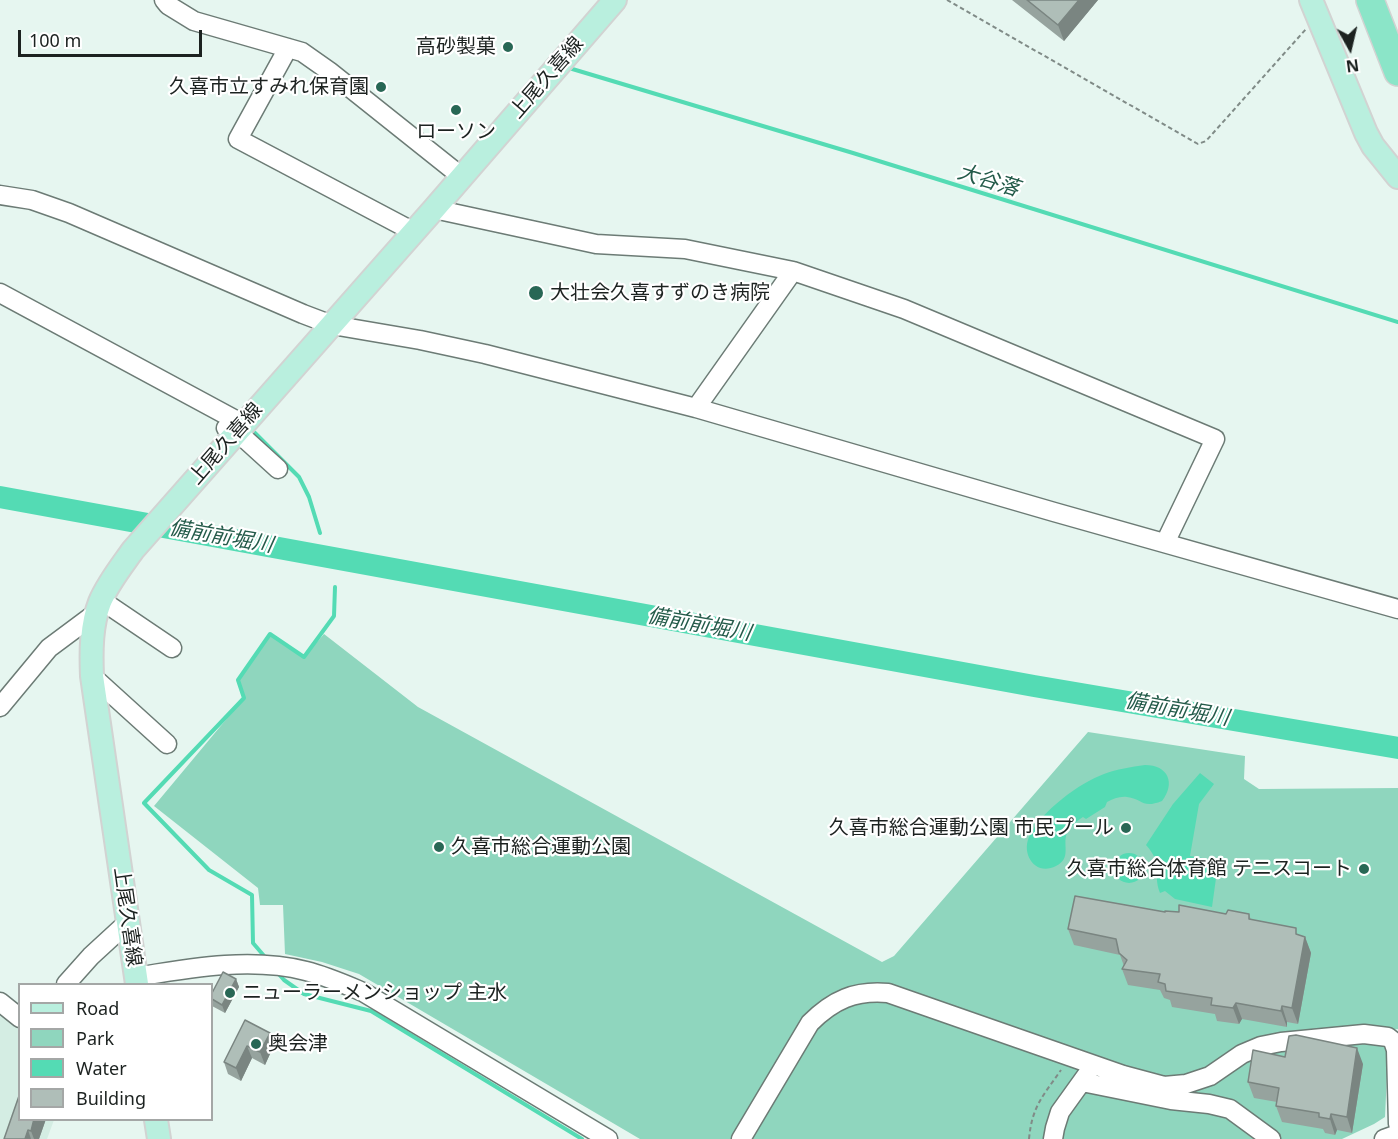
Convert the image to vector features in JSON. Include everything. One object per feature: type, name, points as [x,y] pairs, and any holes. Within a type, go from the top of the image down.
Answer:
[{"type":"highway","points":[[1370,0],[1398,72]]},
{"type":"main road","name":"上尾久喜線","points":[[136,981],[92,676],[91,654],[98,607],[113,579],[133,550],[434,210],[615,0]]},
{"type":"main road","points":[[1314,10],[1366,134],[1398,177]]},
{"type":"street","points":[[164,0],[168,5],[194,21],[302,52],[462,177]]},
{"type":"street","points":[[288,48],[238,139],[414,232]]},
{"type":"street","points":[[0,195],[32,200],[69,213],[332,325],[485,354],[692,407],[1398,609]]},
{"type":"street","points":[[434,210],[596,244],[685,249],[788,269],[904,309],[1215,439],[1165,543]]},
{"type":"street","points":[[692,407],[788,269]]},
{"type":"street","points":[[0,293],[239,429],[245,439],[278,469]]},
{"type":"street","points":[[174,400],[239,429]]},
{"type":"street","points":[[0,707],[49,648],[98,607],[172,648]]},
{"type":"street","points":[[92,676],[167,744]]},
{"type":"street","points":[[67,983],[91,956],[128,922]]},
{"type":"street","points":[[136,981],[185,969],[265,965],[306,971],[332,979],[363,992],[608,1139]]},
{"type":"street","points":[[741,1139],[810,1023],[835,1002],[872,991],[888,993],[1092,1063],[1123,1076],[1164,1086],[1186,1084],[1210,1076],[1242,1054],[1261,1046],[1364,1034],[1389,1037],[1396,1050],[1398,1124]]},
{"type":"street","points":[[0,1002],[18,1016]]},
{"type":"street","points":[[1053,1139],[1060,1112],[1087,1076],[1092,1063]]},
{"type":"street","points":[[1082,1082],[1230,1109],[1271,1139]]},
{"type":"street","points":[[1384,1139],[1398,1134]]},
{"type":"path","points":[[947,0],[1198,144],[1206,141],[1312,22],[1314,10]]},
{"type":"path","points":[[1029,1139],[1032,1117],[1038,1102],[1070,1056]]},
{"type":"shaded area","points":[[0,1009],[18,1025],[18,1121],[54,1121],[47,1139],[0,1139]]},
{"type":"green space","name":"久喜市総合運動公園","points":[[270,634],[304,657],[324,634],[418,707],[882,962],[894,956],[1088,732],[1245,756],[1244,779],[1259,789],[1398,788],[1398,1029],[1389,1030],[1385,1117],[1342,1139],[640,1139],[359,974],[322,962],[285,954],[283,905],[260,905],[258,888],[154,806],[244,698],[238,680]]},
{"type":"water","points":[[1145,765],[1159,768],[1167,776],[1168,788],[1162,801],[1146,804],[1124,797],[1109,801],[1105,807],[1086,819],[1083,817],[1070,828],[1066,838],[1064,859],[1061,863],[1048,869],[1036,866],[1031,861],[1027,849],[1030,835],[1043,817],[1062,799],[1094,778],[1119,769]]},
{"type":"water","points":[[1200,773],[1214,784],[1199,804],[1190,856],[1215,860],[1218,864],[1212,907],[1175,899],[1165,891],[1160,893],[1155,858],[1146,845],[1173,804]]},
{"type":"water","points":[[1129,853],[1140,857],[1144,868],[1140,879],[1129,883],[1118,879],[1114,868],[1118,857]]},
{"type":"building","points":[[1027,0],[1079,0],[1058,25]]},
{"type":"building","points":[[1075,896],[1165,912],[1179,912],[1179,905],[1226,914],[1228,910],[1249,914],[1249,919],[1296,928],[1296,934],[1305,937],[1292,1008],[1282,1006],[1281,1011],[1236,1003],[1233,1008],[1211,1005],[1212,998],[1166,991],[1165,984],[1158,982],[1160,974],[1122,969],[1127,960],[1119,953],[1116,939],[1068,929]]},
{"type":"building","points":[[223,972],[236,979],[222,1005],[213,1000],[213,991]]},
{"type":"building","points":[[245,1020],[270,1033],[260,1052],[247,1046],[236,1068],[224,1062]]},
{"type":"building","points":[[1296,1035],[1357,1048],[1347,1117],[1331,1114],[1330,1119],[1319,1117],[1319,1113],[1276,1106],[1279,1088],[1248,1082],[1253,1050],[1285,1057],[1289,1036]]},
{"type":"building","points":[[18,1099],[18,1121],[34,1121],[31,1131],[28,1130],[25,1139],[4,1139]]},
{"type":"waterway","name":"大谷落","points":[[569,68],[853,153],[1398,322]]},
{"type":"waterway","points":[[249,431],[255,433],[299,477],[309,497],[320,533]]},
{"type":"waterway","name":"備前前堀川","points":[[0,497],[1034,686],[1398,748]]},
{"type":"waterway","points":[[265,957],[253,943],[252,895],[209,870],[144,803],[244,698],[238,680],[270,634],[304,657],[334,616],[335,587]]},
{"type":"waterway","points":[[277,972],[304,994],[371,1011],[582,1139]]},
{"type":"place","name":"高砂製菓","points":[[508,47]]},
{"type":"place","name":"久喜市立すみれ保育園","points":[[381,87]]},
{"type":"place","name":"ローソン","points":[[456,110]]},
{"type":"place","name":"大壮会久喜すずのき病院","points":[[536,293]]},
{"type":"place","name":"久喜市総合運動公園 市民プール","points":[[1126,828]]},
{"type":"place","name":"久喜市総合運動公園","points":[[439,847]]},
{"type":"place","name":"久喜市総合体育館 テニスコート","points":[[1364,869]]},
{"type":"place","name":"ニューラーメンショップ 主水","points":[[230,993]]},
{"type":"place","name":"奥会津","points":[[256,1044]]}]
